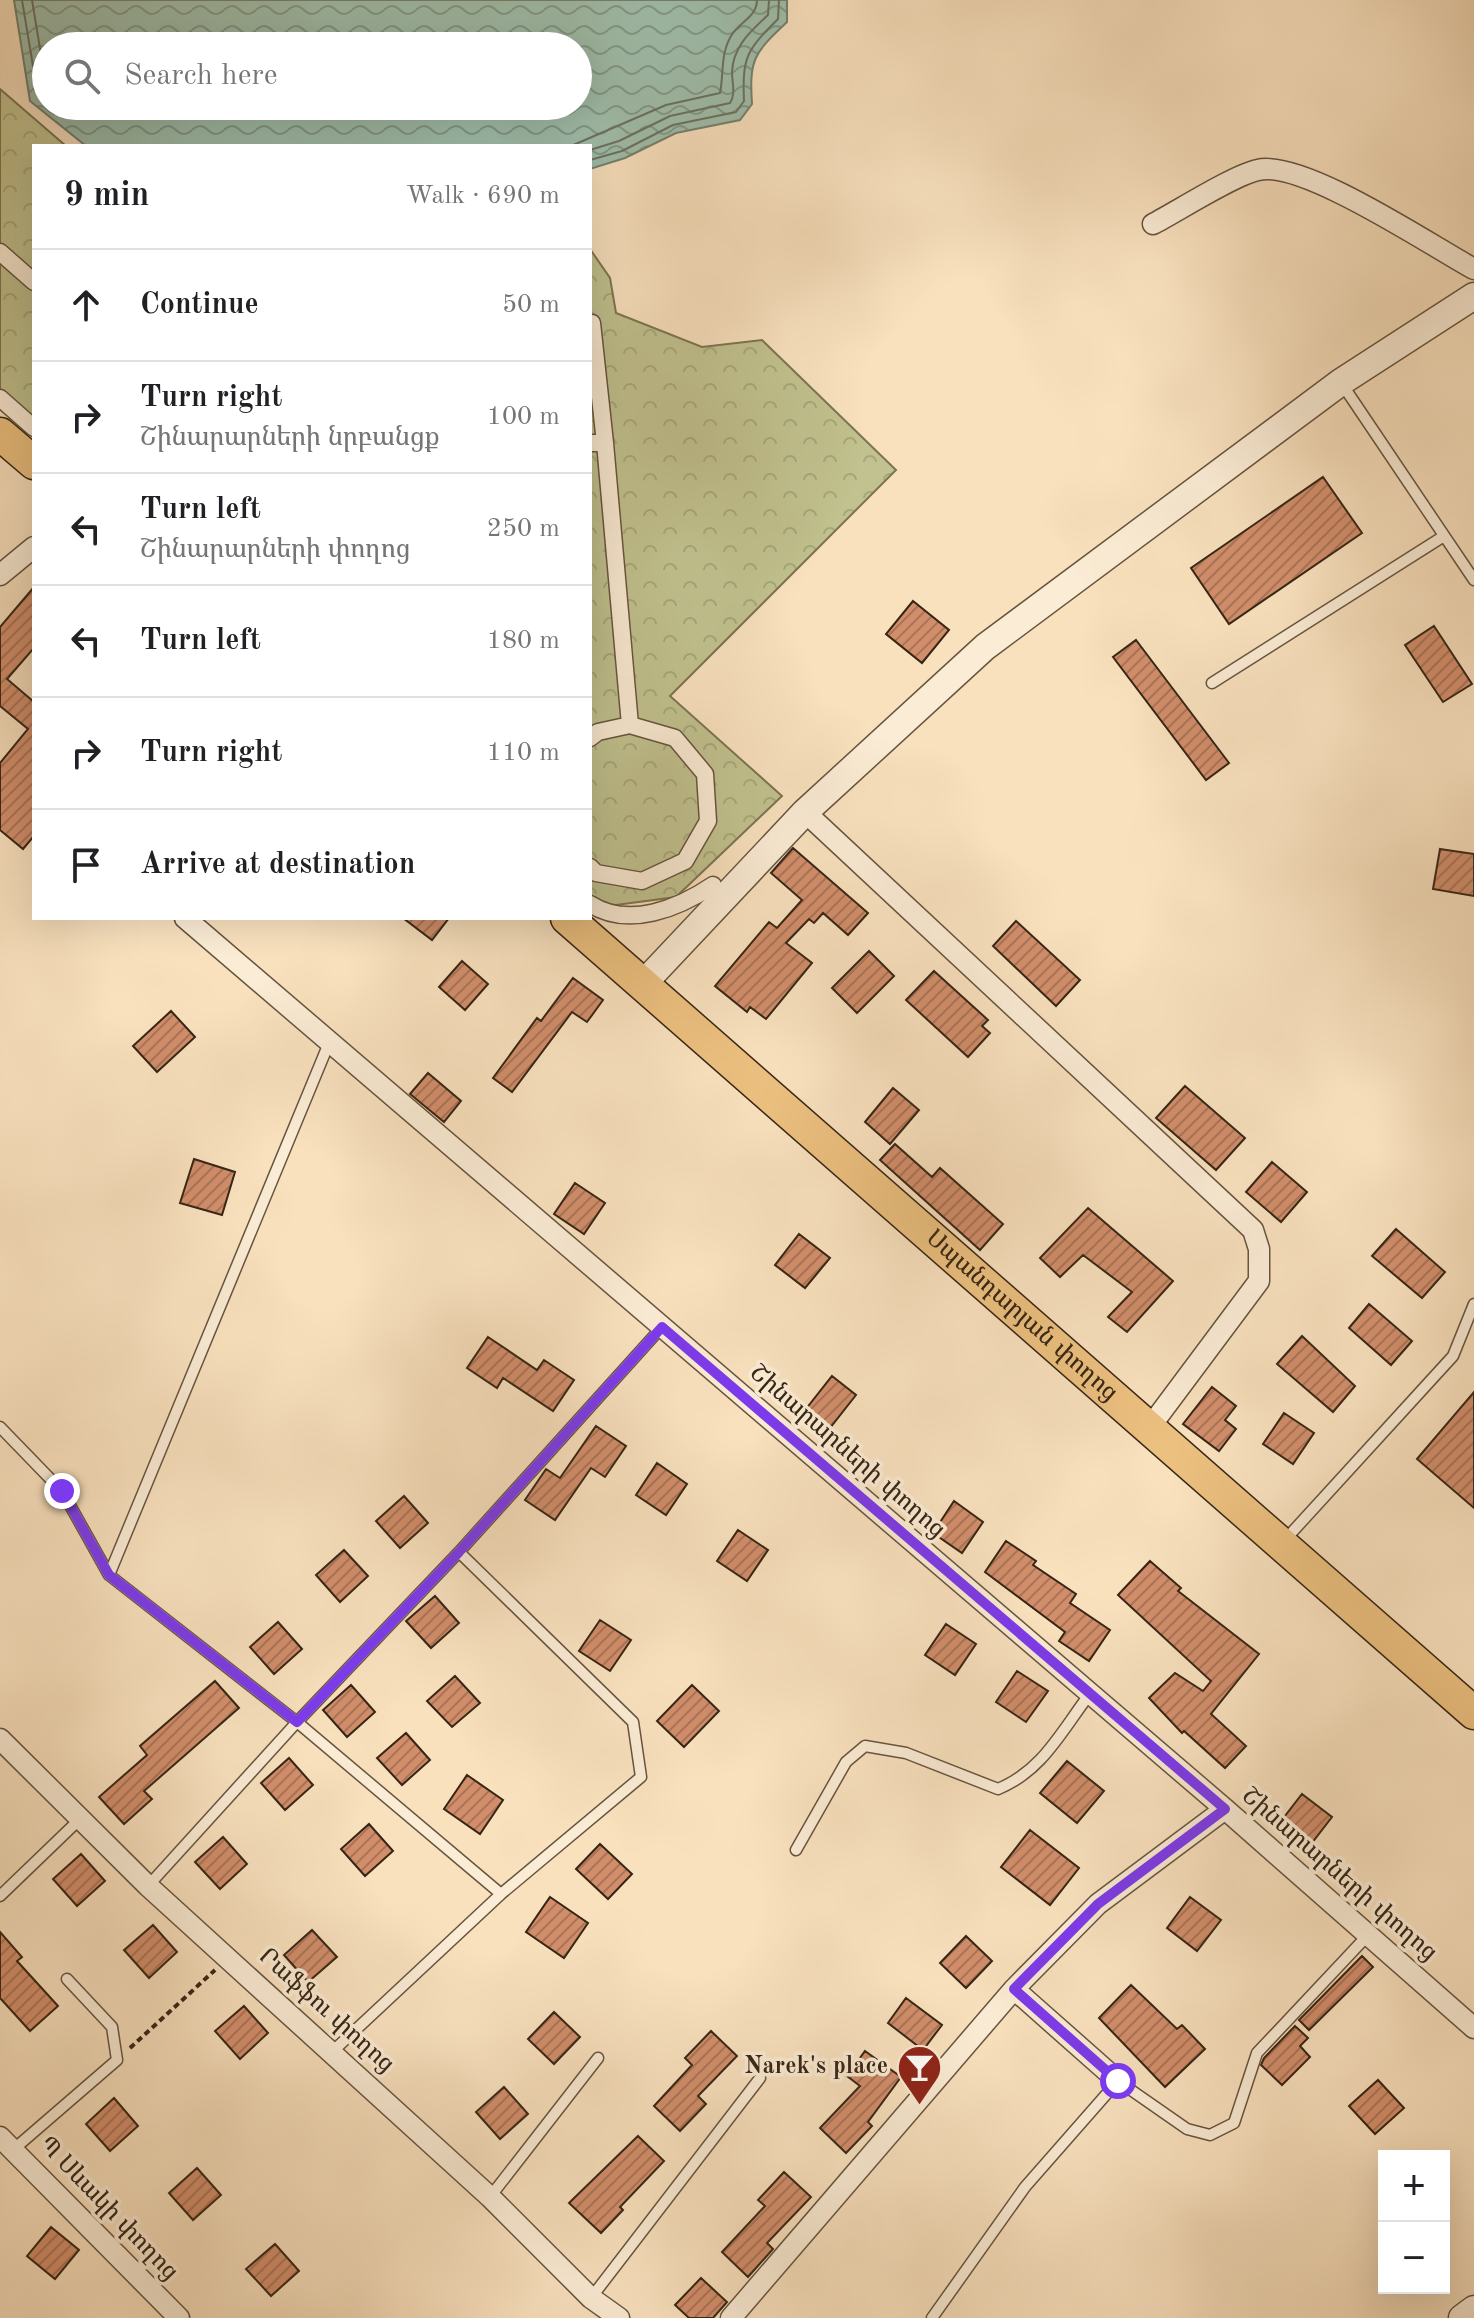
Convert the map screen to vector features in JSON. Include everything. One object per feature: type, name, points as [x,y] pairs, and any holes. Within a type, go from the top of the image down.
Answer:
[{"type":"main road","points":[[0,434],[32,461]]},
{"type":"main road","name":"Սպանդարյան փողոց","points":[[569,920],[1474,1713]]},
{"type":"street","points":[[1153,224],[1257,170],[1284,169],[1315,181],[1474,269]]},
{"type":"street","points":[[0,252],[32,280]]},
{"type":"street","points":[[643,984],[805,812],[985,647],[1341,382],[1474,296]]},
{"type":"street","points":[[592,323],[598,443],[630,725]]},
{"type":"street","points":[[0,398],[32,426]]},
{"type":"street","points":[[0,575],[32,549]]},
{"type":"street","points":[[592,736],[598,732],[630,725],[675,738],[705,774],[708,821],[685,861],[642,881],[596,873],[592,869]]},
{"type":"street","points":[[805,812],[1253,1230],[1259,1249],[1259,1281],[1150,1427]]},
{"type":"street","points":[[592,905],[625,914],[657,913],[684,904],[713,885]]},
{"type":"street","name":"Շինարարների փողոց","points":[[187,920],[1225,1809],[1474,2028]]},
{"type":"street","name":"Րաֆֆու փողոց","points":[[0,1739],[148,1886],[490,2197],[591,2298],[619,2318]]},
{"type":"street","points":[[731,2318],[1014,1989],[1098,1904],[1225,1809]]},
{"type":"street","points":[[1014,1989],[1118,2081]]},
{"type":"street","name":"Պ Սևակի փողոց","points":[[7,2143],[157,2311],[179,2318]]},
{"type":"street","points":[[1462,2318],[1474,2309]]},
{"type":"lane","points":[[1341,382],[1474,580]]},
{"type":"lane","points":[[1212,683],[1444,536]]},
{"type":"lane","points":[[109,1575],[329,1043]]},
{"type":"lane","points":[[1282,1542],[1453,1356],[1474,1304]]},
{"type":"lane","points":[[148,1886],[297,1722],[459,1552],[662,1327]]},
{"type":"lane","points":[[0,1427],[62,1491],[109,1575],[297,1722],[501,1894]]},
{"type":"lane","points":[[333,2051],[501,1894],[641,1777],[633,1722],[459,1552]]},
{"type":"lane","points":[[796,1850],[846,1762],[865,1746],[906,1753],[998,1789],[1022,1780],[1037,1765],[1089,1695]]},
{"type":"lane","points":[[0,1896],[80,1819]]},
{"type":"lane","points":[[932,2318],[1025,2187],[1118,2081],[1187,2129],[1210,2135],[1234,2123],[1257,2053],[1368,1935]]},
{"type":"lane","points":[[7,2143],[117,2060],[112,2027],[67,1979]]},
{"type":"lane","points":[[490,2197],[598,2058]]},
{"type":"lane","points":[[591,2298],[760,2078]]},
{"type":"path","points":[[117,2060],[228,1958]]},
{"type":"green space","points":[[0,89],[32,117],[32,120],[64,144],[32,144],[32,416],[0,389]]},
{"type":"green space","points":[[592,252],[610,278],[616,313],[702,347],[762,340],[896,470],[670,696],[782,796],[676,897],[601,907],[592,899]]},
{"type":"water","points":[[14,0],[787,0],[787,22],[756,58],[752,104],[740,120],[676,133],[625,158],[592,168],[592,144],[84,144],[54,120],[592,120],[592,32],[32,32],[32,103]]},
{"type":"building","points":[[1323,477],[1362,533],[1229,624],[1191,568]]},
{"type":"building","points":[[32,589],[32,650],[7,679],[32,700],[32,838],[23,849],[0,830],[0,763],[28,729],[0,706],[0,627]]},
{"type":"building","points":[[913,601],[949,630],[922,663],[886,634]]},
{"type":"building","points":[[1434,626],[1472,684],[1443,702],[1405,645]]},
{"type":"building","points":[[1136,640],[1229,763],[1206,780],[1113,657]]},
{"type":"building","points":[[793,848],[868,913],[848,935],[823,913],[814,923],[809,919],[786,943],[812,963],[766,1019],[750,1007],[747,1012],[715,986],[769,922],[777,928],[802,900],[771,873]]},
{"type":"building","points":[[1440,849],[1474,854],[1474,896],[1433,889]]},
{"type":"building","points":[[406,920],[447,920],[432,940]]},
{"type":"building","points":[[1016,921],[1080,980],[1056,1006],[993,946]]},
{"type":"building","points":[[869,951],[894,976],[857,1013],[832,988]]},
{"type":"building","points":[[462,961],[488,984],[465,1010],[439,987]]},
{"type":"building","points":[[934,971],[988,1020],[982,1026],[990,1033],[968,1057],[906,1000]]},
{"type":"building","points":[[573,978],[603,1000],[587,1022],[572,1012],[512,1092],[493,1078],[537,1018],[541,1021]]},
{"type":"building","points":[[171,1011],[195,1037],[157,1072],[133,1046]]},
{"type":"building","points":[[428,1073],[461,1101],[444,1122],[410,1094]]},
{"type":"building","points":[[1185,1086],[1245,1138],[1216,1170],[1156,1118]]},
{"type":"building","points":[[893,1088],[919,1110],[890,1144],[865,1122]]},
{"type":"building","points":[[895,1144],[932,1177],[940,1168],[1003,1224],[980,1250],[880,1160]]},
{"type":"building","points":[[194,1159],[235,1172],[222,1215],[180,1203]]},
{"type":"building","points":[[1272,1162],[1307,1192],[1281,1222],[1246,1192]]},
{"type":"building","points":[[575,1183],[605,1203],[584,1234],[554,1214]]},
{"type":"building","points":[[1088,1208],[1173,1281],[1127,1332],[1108,1317],[1132,1292],[1083,1255],[1060,1277],[1040,1258]]},
{"type":"building","points":[[1396,1229],[1445,1272],[1422,1298],[1372,1256]]},
{"type":"building","points":[[799,1234],[830,1258],[805,1288],[775,1265]]},
{"type":"building","points":[[1369,1304],[1412,1341],[1391,1365],[1349,1328]]},
{"type":"building","points":[[1302,1336],[1355,1386],[1333,1412],[1277,1364]]},
{"type":"building","points":[[488,1337],[537,1370],[544,1360],[574,1380],[553,1411],[503,1378],[497,1388],[467,1368]]},
{"type":"building","points":[[832,1376],[856,1395],[826,1433],[802,1414]]},
{"type":"building","points":[[1212,1387],[1236,1406],[1225,1420],[1236,1429],[1219,1451],[1183,1424]]},
{"type":"building","points":[[1474,1392],[1474,1508],[1417,1459]]},
{"type":"building","points":[[1284,1413],[1314,1433],[1293,1464],[1263,1444]]},
{"type":"building","points":[[596,1426],[626,1446],[605,1477],[591,1468],[555,1520],[525,1500],[546,1469],[560,1478]]},
{"type":"building","points":[[657,1463],[687,1484],[666,1515],[636,1495]]},
{"type":"building","points":[[404,1496],[428,1523],[400,1548],[376,1521]]},
{"type":"building","points":[[954,1501],[983,1522],[962,1553],[933,1533]]},
{"type":"building","points":[[738,1530],[768,1550],[747,1581],[717,1561]]},
{"type":"building","points":[[1006,1541],[1036,1561],[1033,1565],[1076,1594],[1070,1603],[1110,1630],[1089,1661],[1059,1641],[1065,1632],[985,1572]]},
{"type":"building","points":[[344,1550],[368,1576],[340,1602],[316,1575]]},
{"type":"building","points":[[1150,1561],[1181,1588],[1178,1591],[1259,1654],[1211,1714],[1246,1746],[1225,1768],[1184,1731],[1182,1733],[1149,1698],[1175,1673],[1203,1691],[1211,1681],[1118,1595]]},
{"type":"building","points":[[435,1596],[459,1623],[431,1648],[406,1621]]},
{"type":"building","points":[[600,1620],[631,1640],[610,1671],[579,1651]]},
{"type":"building","points":[[278,1622],[302,1649],[274,1674],[250,1647]]},
{"type":"building","points":[[946,1624],[976,1644],[955,1675],[925,1655]]},
{"type":"building","points":[[1017,1671],[1048,1691],[1026,1722],[996,1702]]},
{"type":"building","points":[[455,1676],[480,1703],[452,1727],[427,1701]]},
{"type":"building","points":[[215,1681],[239,1708],[144,1791],[152,1799],[124,1824],[99,1797],[147,1755],[140,1746]]},
{"type":"building","points":[[351,1685],[375,1712],[347,1737],[323,1710]]},
{"type":"building","points":[[692,1685],[719,1711],[684,1747],[657,1721]]},
{"type":"building","points":[[406,1733],[430,1760],[402,1785],[377,1758]]},
{"type":"building","points":[[289,1758],[313,1785],[285,1810],[261,1783]]},
{"type":"building","points":[[1067,1761],[1104,1791],[1077,1823],[1040,1793]]},
{"type":"building","points":[[467,1775],[503,1800],[480,1834],[444,1809]]},
{"type":"building","points":[[1302,1794],[1332,1817],[1308,1848],[1278,1825]]},
{"type":"building","points":[[369,1824],[393,1851],[365,1876],[341,1849]]},
{"type":"building","points":[[1030,1830],[1079,1868],[1050,1905],[1001,1867]]},
{"type":"building","points":[[223,1837],[247,1864],[220,1889],[195,1862]]},
{"type":"building","points":[[600,1844],[632,1874],[608,1899],[576,1869]]},
{"type":"building","points":[[81,1854],[105,1881],[77,1906],[53,1879]]},
{"type":"building","points":[[550,1897],[588,1923],[564,1958],[526,1932]]},
{"type":"building","points":[[1190,1897],[1221,1920],[1197,1951],[1167,1928]]},
{"type":"building","points":[[153,1925],[177,1952],[149,1978],[124,1950]]},
{"type":"building","points":[[312,1930],[337,1957],[308,1982],[284,1955]]},
{"type":"building","points":[[0,1932],[22,1957],[17,1961],[58,2006],[30,2031],[0,1998]]},
{"type":"building","points":[[966,1936],[992,1961],[966,1988],[940,1963]]},
{"type":"building","points":[[1362,1956],[1373,1967],[1309,2030],[1299,2020]]},
{"type":"building","points":[[1131,1985],[1177,2029],[1182,2025],[1205,2049],[1165,2087],[1099,2018]]},
{"type":"building","points":[[906,1998],[942,2025],[923,2050],[888,2023]]},
{"type":"building","points":[[244,2006],[268,2033],[240,2059],[215,2031]]},
{"type":"building","points":[[554,2012],[580,2037],[554,2064],[528,2039]]},
{"type":"building","points":[[1295,2026],[1308,2038],[1300,2046],[1310,2057],[1282,2085],[1261,2065]]},
{"type":"building","points":[[711,2031],[737,2056],[698,2096],[706,2104],[680,2131],[654,2106],[692,2065],[685,2058]]},
{"type":"building","points":[[865,2051],[901,2077],[868,2122],[872,2126],[846,2153],[820,2128],[860,2086],[847,2076]]},
{"type":"building","points":[[1378,2080],[1404,2108],[1375,2134],[1349,2106]]},
{"type":"building","points":[[504,2087],[528,2114],[500,2139],[476,2112]]},
{"type":"building","points":[[114,2098],[138,2126],[110,2151],[86,2124]]},
{"type":"building","points":[[638,2136],[664,2161],[620,2207],[623,2210],[601,2233],[569,2203]]},
{"type":"building","points":[[197,2168],[221,2195],[193,2220],[169,2193]]},
{"type":"building","points":[[784,2172],[811,2197],[767,2243],[773,2249],[748,2277],[722,2252],[765,2206],[758,2200]]},
{"type":"building","points":[[51,2227],[79,2250],[55,2279],[27,2256]]},
{"type":"building","points":[[275,2244],[299,2271],[271,2296],[246,2269]]},
{"type":"building","points":[[701,2278],[727,2302],[713,2318],[689,2318],[675,2305]]},
{"type":"place","name":"Narek's place","points":[[919,2106]]},
{"type":"route","points":[[62,1491],[109,1575],[297,1722],[459,1552],[662,1327],[1225,1809],[1098,1904],[1014,1989],[1118,2081]]}]
